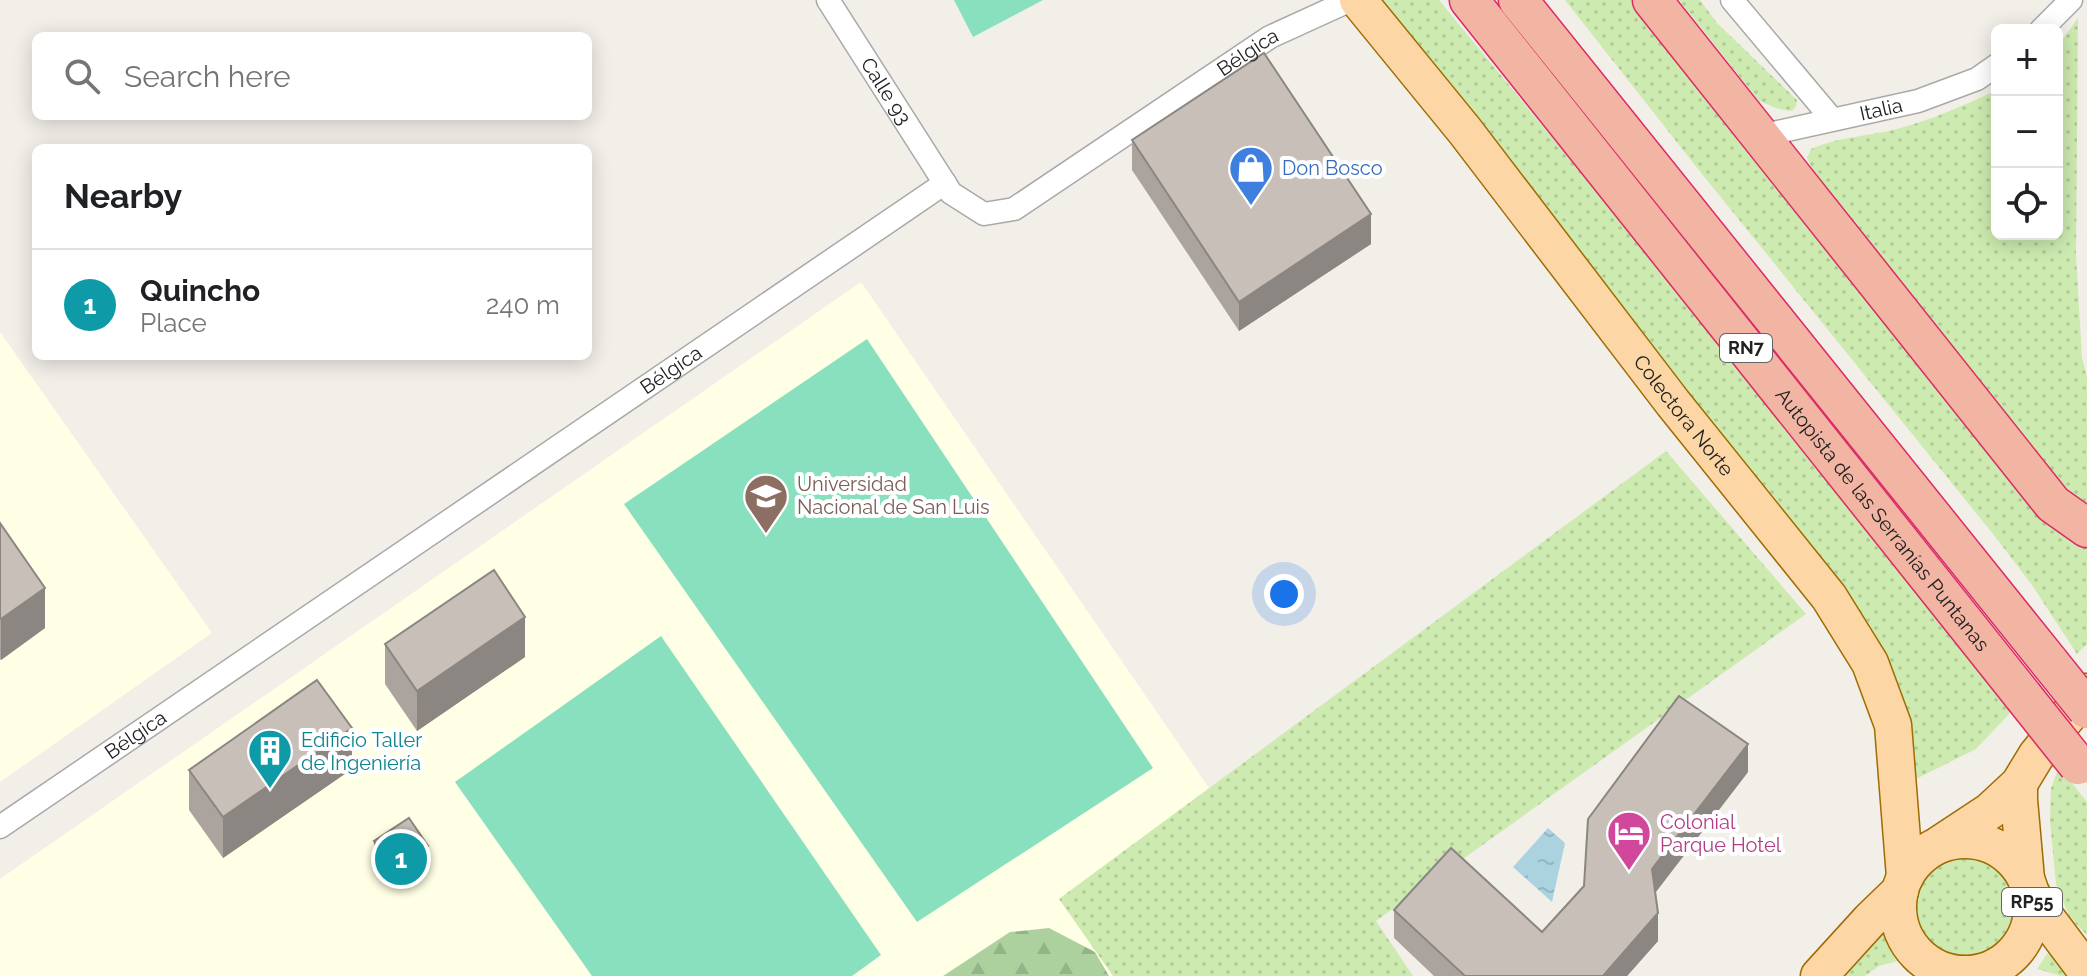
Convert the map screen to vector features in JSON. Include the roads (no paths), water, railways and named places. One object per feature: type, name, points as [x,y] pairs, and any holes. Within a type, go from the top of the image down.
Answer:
[{"type":"highway","name":"Autopista de las Serranías Puntanas","points":[[1469,0],[2082,770]]},
{"type":"highway","name":"Autopista de las Serranías Puntanas","points":[[1518,0],[2087,709]]},
{"type":"highway","points":[[1652,0],[2053,504],[2087,528]]},
{"type":"main road","name":"Colectora Norte","points":[[1358,0],[1465,131],[1673,403],[1829,597],[1870,663],[1893,725],[1902,884]]},
{"type":"main road","points":[[1819,976],[1902,884],[1916,861],[1981,818],[2019,784],[2036,756],[2087,692]]},
{"type":"main road","points":[[2019,784],[2021,836],[2028,886]]},
{"type":"main road","name":"RP55","points":[[1931,849],[1968,840],[1986,844],[2016,863],[2045,916],[2087,972]]},
{"type":"main road","name":"RP55","points":[[1902,884],[1898,913],[1903,933],[1915,951],[1931,965],[1965,974],[2001,964],[2017,951],[2027,934],[2032,914],[2028,886]]},
{"type":"street","name":"Calle 93","points":[[828,0],[945,183]]},
{"type":"street","name":"Bélgica","points":[[0,827],[945,183],[951,193],[984,214],[1014,209],[1270,37],[1351,0]]},
{"type":"street","points":[[1732,0],[1832,119]]},
{"type":"street","points":[[2047,24],[2071,0]]},
{"type":"street","name":"Italia","points":[[1760,136],[1918,101],[1977,79],[1991,69]]},
{"type":"water","points":[[1548,828],[1565,843],[1552,902],[1513,867]]},
{"type":"place","name":"Don Bosco","points":[[1251,207]]},
{"type":"place","name":"Universidad Nacional de San Luis","points":[[766,535]]},
{"type":"place","name":"Edificio Taller de Ingeniería","points":[[270,790]]},
{"type":"place","name":"Quincho","points":[[401,859]]},
{"type":"place","name":"Colonial Parque Hotel","points":[[1629,872]]}]
